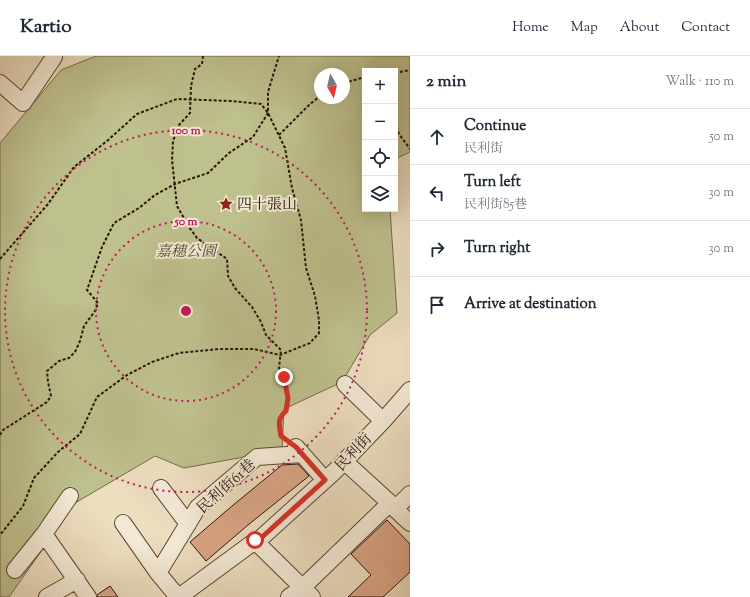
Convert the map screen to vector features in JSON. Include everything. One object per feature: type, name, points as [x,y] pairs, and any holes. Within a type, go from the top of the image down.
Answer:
[{"type":"street","points":[[0,83],[23,103],[54,56]]},
{"type":"street","points":[[345,384],[383,421]]},
{"type":"street","name":"民利街","points":[[179,597],[255,540],[261,538],[325,480],[383,421],[410,390]]},
{"type":"street","points":[[299,451],[325,480]]},
{"type":"street","name":"民利街61巷","points":[[158,573],[198,507],[257,457],[299,451]]},
{"type":"street","points":[[344,461],[402,513]]},
{"type":"street","points":[[161,488],[188,524]]},
{"type":"street","points":[[289,597],[307,592],[402,513],[410,494]]},
{"type":"street","points":[[15,570],[44,534],[70,496]]},
{"type":"street","points":[[123,523],[158,573],[179,597]]},
{"type":"street","points":[[44,534],[88,597]]},
{"type":"street","points":[[255,540],[307,592]]},
{"type":"street","points":[[47,597],[77,580]]},
{"type":"path","points":[[203,56],[202,64],[195,69],[191,86],[190,113],[179,125],[173,141],[172,160],[177,206],[197,238],[227,259],[228,276],[235,288],[252,307],[261,322],[266,335],[281,350],[279,368],[284,377],[288,398],[286,411],[281,416],[279,425],[281,436],[299,451]]},
{"type":"path","points":[[0,435],[3,430],[47,402],[51,396],[47,371],[59,361],[69,358],[75,352],[84,326],[95,311],[98,303],[87,290],[102,247],[114,223],[139,208],[155,195],[175,184],[208,173],[229,153],[253,137],[268,114],[268,92],[279,56]]},
{"type":"path","points":[[398,72],[410,70]]},
{"type":"path","points":[[350,81],[362,78]]},
{"type":"path","points":[[0,259],[48,204],[74,167],[107,141],[137,114],[177,99],[231,101],[261,104],[268,114],[285,148],[292,188],[301,220],[306,268],[315,296],[319,320],[319,333],[310,343],[280,355],[254,349],[218,349],[179,353],[152,362],[127,375],[97,397],[80,434],[58,452],[34,478],[23,506],[0,535]]},
{"type":"path","points":[[278,135],[314,100]]},
{"type":"path","points":[[398,131],[410,149]]},
{"type":"green space","name":"嘉穗公園","points":[[96,56],[410,56],[410,152],[398,158],[398,68],[362,68],[362,212],[390,212],[397,313],[370,335],[342,382],[284,409],[282,450],[184,468],[155,456],[75,503],[9,597],[0,597],[0,143],[61,70]]},
{"type":"building","points":[[298,464],[309,476],[206,561],[190,542],[282,465]]},
{"type":"building","points":[[387,520],[410,544],[410,572],[383,597],[348,597],[371,575],[351,554]]},
{"type":"building","points":[[110,586],[118,597],[97,597],[97,595]]},
{"type":"place","name":"四十張山","points":[[226,204]]},
{"type":"route","points":[[255,540],[261,538],[325,480],[296,447],[281,436],[279,425],[281,416],[286,411],[288,398],[284,377]]}]
